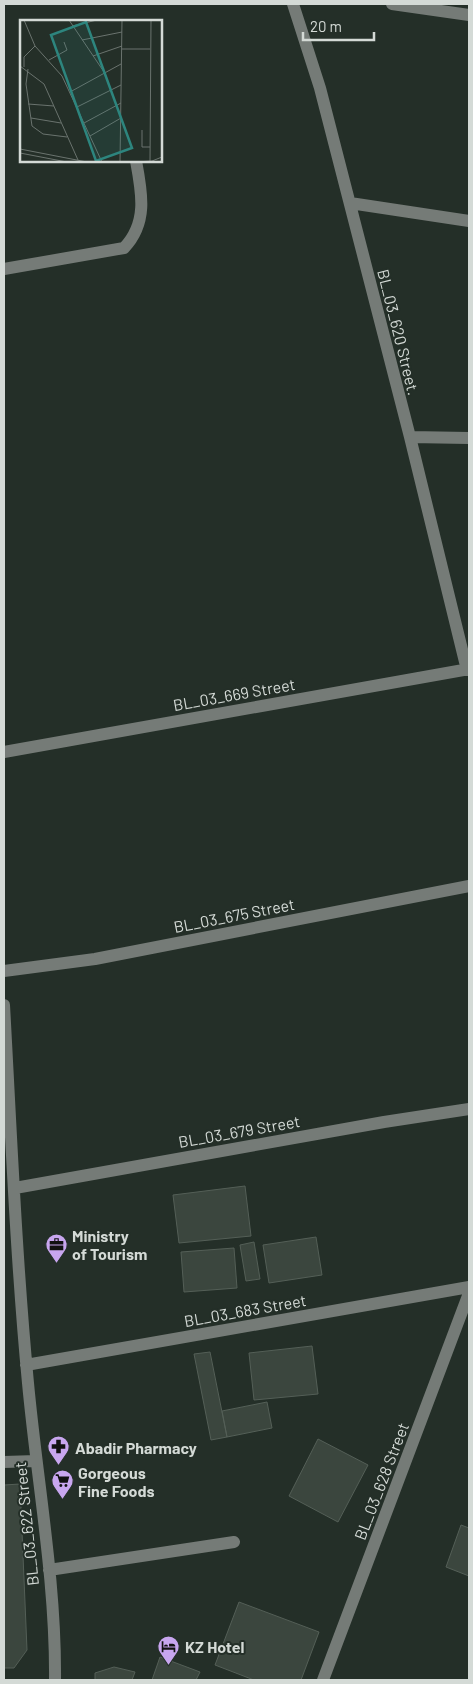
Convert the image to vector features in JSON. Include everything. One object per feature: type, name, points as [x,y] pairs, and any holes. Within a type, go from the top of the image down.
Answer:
[{"type":"street","name":"BL_03_620 Street.","points":[[293,4],[320,88],[468,669]]},
{"type":"street","points":[[392,4],[469,14]]},
{"type":"street","points":[[4,270],[124,248],[133,239],[142,205],[136,162]]},
{"type":"street","points":[[350,203],[469,221]]},
{"type":"street","points":[[410,437],[469,438]]},
{"type":"street","name":"BL_03_669 Street","points":[[4,752],[468,669]]},
{"type":"street","name":"BL_03_675 Street","points":[[4,971],[95,959],[469,886]]},
{"type":"street","name":"BL_03_622 Street","points":[[4,1005],[26,1365],[49,1570],[55,1680]]},
{"type":"street","name":"BL_03_679 Street","points":[[15,1188],[384,1122],[469,1109]]},
{"type":"street","name":"BL_03_683 Street","points":[[26,1365],[469,1287]]},
{"type":"street","name":"BL_03_628 Street","points":[[323,1680],[469,1293]]},
{"type":"street","points":[[4,1462],[36,1461]]},
{"type":"street","points":[[49,1570],[234,1542]]},
{"type":"building","points":[[245,1186],[251,1236],[179,1243],[173,1195]]},
{"type":"building","points":[[316,1237],[322,1275],[269,1283],[263,1245]]},
{"type":"building","points":[[254,1242],[260,1279],[246,1281],[240,1245]]},
{"type":"building","points":[[234,1248],[237,1288],[184,1292],[181,1252]]},
{"type":"building","points":[[312,1346],[318,1394],[254,1400],[249,1353]]},
{"type":"building","points":[[210,1352],[227,1437],[211,1440],[194,1354]]},
{"type":"building","points":[[267,1402],[272,1428],[227,1437],[222,1411]]},
{"type":"building","points":[[318,1439],[368,1465],[338,1522],[289,1496]]},
{"type":"building","points":[[20,1484],[27,1650],[14,1668],[4,1668],[4,1485]]},
{"type":"building","points":[[461,1525],[469,1528],[469,1576],[446,1567]]},
{"type":"building","points":[[239,1602],[319,1632],[301,1680],[254,1680],[215,1665]]},
{"type":"building","name":"KZ Hotel","points":[[160,1657],[200,1672],[196,1680],[152,1680]]},
{"type":"building","points":[[114,1667],[135,1672],[132,1680],[95,1680],[95,1673]]},
{"type":"place","name":"Ministry of Tourism","points":[[56,1263]]},
{"type":"place","name":"Abadir Pharmacy","points":[[59,1466]]},
{"type":"place","name":"Gorgeous Fine Foods","points":[[62,1500]]},
{"type":"place","name":"KZ Hotel","points":[[169,1665]]}]
